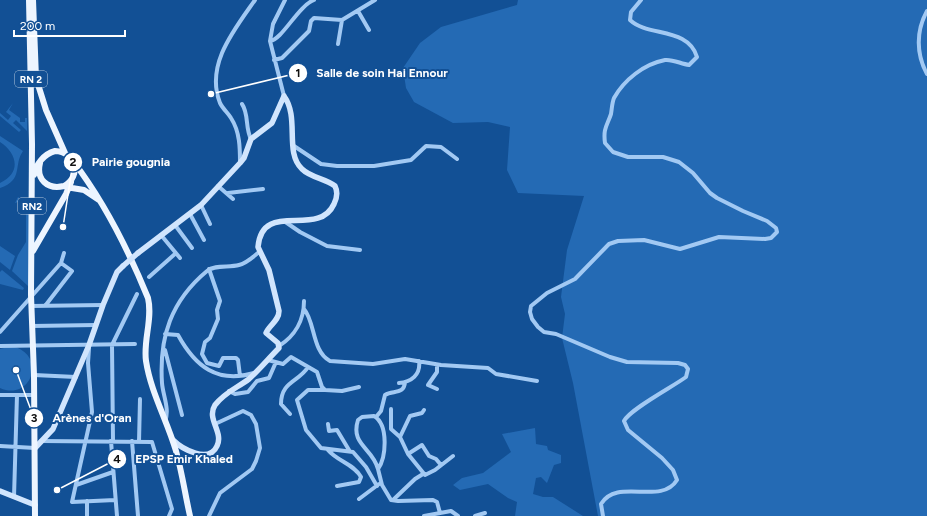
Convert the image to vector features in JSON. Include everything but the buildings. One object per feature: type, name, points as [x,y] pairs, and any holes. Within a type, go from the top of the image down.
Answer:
[{"type":"main road","name":"RN 2","points":[[29,0],[32,159]]},
{"type":"main road","name":"RN 2","points":[[33,0],[36,78],[44,105],[65,153]]},
{"type":"main road","points":[[103,204],[94,195],[79,188],[68,185],[52,187],[42,180],[39,169],[42,158],[50,152],[60,151],[65,153],[73,161],[103,204],[117,228],[148,298],[150,310],[145,343],[146,361],[154,395],[172,440],[190,516]]},
{"type":"main road","name":"RN2","points":[[32,159],[35,170],[42,180]]},
{"type":"main road","name":"RN2","points":[[32,159],[31,306],[34,375],[35,516]]},
{"type":"main road","points":[[68,185],[75,171],[73,161]]},
{"type":"main road","name":"RN2","points":[[32,184],[35,170],[40,163]]},
{"type":"main road","name":"RN2","points":[[32,252],[66,194],[68,185]]},
{"type":"main road","points":[[66,194],[79,188]]},
{"type":"street","points":[[240,163],[239,136],[232,119],[219,99],[215,84],[216,66],[233,34],[255,0]]},
{"type":"street","points":[[279,346],[278,342],[266,333],[278,317],[279,312],[269,270],[259,252],[258,243],[262,232],[274,221],[322,217],[331,209],[337,194],[335,186],[301,169],[296,162],[291,108],[284,96],[270,41],[274,24],[285,0]]},
{"type":"street","points":[[270,41],[277,39],[292,19],[308,3],[314,0]]},
{"type":"street","points":[[274,60],[282,58],[309,31],[311,21],[314,18],[342,20],[375,0]]},
{"type":"street","points":[[602,516],[602,504],[608,496],[631,490],[658,491],[672,486],[677,480],[671,467],[628,430],[624,422],[631,414],[670,386],[686,377],[688,369],[685,365],[678,363],[653,361],[627,362],[610,357],[556,334],[544,332],[532,319],[530,312],[531,306],[547,293],[575,279],[609,244],[618,241],[644,240],[680,249],[719,237],[756,240],[771,238],[777,232],[776,228],[767,221],[725,202],[710,193],[700,180],[679,162],[663,157],[628,157],[614,152],[605,143],[604,129],[614,100],[630,77],[649,66],[666,60],[689,65],[697,57],[690,46],[671,34],[643,28],[630,20],[631,12],[640,0]]},
{"type":"street","points":[[358,11],[369,30]]},
{"type":"street","points":[[927,11],[920,25],[918,37],[927,74]]},
{"type":"street","points":[[338,44],[342,20]]},
{"type":"street","points":[[0,446],[35,448],[53,429],[76,377],[117,272],[138,253],[201,205],[244,158],[251,139],[272,123],[284,96]]},
{"type":"street","points":[[242,104],[245,108],[248,134],[251,139]]},
{"type":"street","points":[[294,146],[325,165],[374,166],[411,160],[426,146],[441,147],[457,159]]},
{"type":"street","points":[[218,186],[228,193],[233,199]]},
{"type":"street","points":[[228,193],[263,189]]},
{"type":"street","points":[[201,205],[210,224]]},
{"type":"street","points":[[190,214],[204,240]]},
{"type":"street","points":[[283,221],[327,246],[360,250]]},
{"type":"street","points":[[175,225],[192,248]]},
{"type":"street","points":[[161,236],[180,258]]},
{"type":"street","points":[[165,422],[168,413],[162,383],[165,334],[168,322],[179,303],[195,283],[209,269],[240,265],[259,252]]},
{"type":"street","points":[[149,277],[176,253]]},
{"type":"street","points":[[0,332],[31,295],[61,263],[64,254]]},
{"type":"street","points":[[45,306],[72,271],[61,263]]},
{"type":"street","points":[[209,269],[220,301],[217,310],[218,319],[210,338],[205,342],[202,354],[207,363],[219,366],[223,358],[236,358],[238,360],[240,376]]},
{"type":"street","points":[[117,516],[112,472],[112,345],[137,294]]},
{"type":"street","points":[[172,440],[181,447],[206,455],[218,446],[218,437],[212,413],[214,407],[228,391],[255,373],[279,346],[288,341],[297,328],[304,309],[304,302]]},
{"type":"street","points":[[31,306],[103,305]]},
{"type":"street","points":[[304,309],[308,315],[315,340],[329,360],[366,364],[399,359],[419,361],[437,365],[488,368],[496,374],[537,381]]},
{"type":"street","points":[[32,326],[96,325]]},
{"type":"street","points":[[165,334],[178,335],[191,357],[206,370],[226,376],[240,376],[255,373]]},
{"type":"street","points":[[0,346],[135,344]]},
{"type":"street","points":[[89,345],[88,363],[92,412],[72,502],[115,500]]},
{"type":"street","points":[[164,346],[182,415]]},
{"type":"street","points":[[268,360],[285,364],[290,358],[292,358],[318,372],[322,387],[325,390]]},
{"type":"street","points":[[399,383],[413,378],[419,369],[419,361]]},
{"type":"street","points":[[228,391],[238,394],[251,390],[257,381],[269,378],[275,368],[276,362]]},
{"type":"street","points":[[437,365],[437,372],[428,385],[437,390]]},
{"type":"street","points":[[290,414],[282,404],[284,389],[297,377],[304,373],[308,367]]},
{"type":"street","points":[[34,375],[76,377]]},
{"type":"street","points":[[376,417],[381,411],[385,396],[401,391],[405,382]]},
{"type":"street","points":[[349,450],[328,450],[318,446],[307,432],[297,402],[298,398],[308,390],[342,391],[358,387]]},
{"type":"street","points":[[0,395],[34,395]]},
{"type":"street","points":[[14,497],[17,395]]},
{"type":"street","points":[[139,442],[140,399]]},
{"type":"street","points":[[391,409],[391,429],[400,437],[408,454],[423,474]]},
{"type":"street","points":[[400,437],[410,416],[422,413],[424,410]]},
{"type":"street","points":[[209,516],[214,502],[220,493],[252,469],[260,448],[256,424],[251,415],[243,411],[215,424]]},
{"type":"street","points":[[376,417],[362,417],[358,420],[357,436],[361,444],[376,460],[379,484]]},
{"type":"street","points":[[376,417],[383,430],[384,456],[378,470]]},
{"type":"street","points":[[328,424],[329,431],[338,430],[349,450],[359,456],[388,497],[392,500],[433,500],[437,502],[440,513]]},
{"type":"street","points":[[383,430],[391,429]]},
{"type":"street","points":[[41,441],[152,442],[172,509],[169,516]]},
{"type":"street","points":[[132,441],[138,516]]},
{"type":"street","points":[[408,454],[422,445],[429,456],[436,459],[441,465]]},
{"type":"street","points":[[328,450],[332,455],[355,469],[361,478],[358,482],[337,486]]},
{"type":"street","points":[[392,500],[415,479],[423,474],[426,475],[453,456]]},
{"type":"street","points":[[76,484],[112,472]]},
{"type":"street","points":[[359,499],[379,484]]},
{"type":"street","points":[[0,491],[35,506]]},
{"type":"street","points":[[87,501],[87,516]]},
{"type":"street","points":[[424,516],[454,511],[458,516]]},
{"type":"street","points":[[475,516],[485,513]]},
{"type":"shaded area","points":[[518,0],[927,0],[927,516],[598,516],[573,383],[562,338],[565,314],[561,297],[567,250],[584,196],[518,193],[507,170],[510,127],[488,122],[453,123],[414,102],[406,88],[403,68],[420,43],[441,27],[517,5]]},
{"type":"shaded area","points":[[13,103],[9,110],[20,118],[20,122],[25,122],[25,118],[27,118],[27,131],[16,120],[13,123],[21,130],[19,132],[0,116],[0,113],[8,120],[11,116],[6,112]]},
{"type":"shaded area","points":[[0,136],[23,151],[20,156],[17,172],[12,181],[0,188],[0,183],[12,174],[15,163],[10,152],[0,142]]},
{"type":"shaded area","points":[[18,197],[26,203],[30,199],[30,275],[28,286],[12,271],[18,255],[26,242],[26,208],[18,202],[15,203]]},
{"type":"shaded area","points":[[0,246],[15,256],[10,270],[0,262]]},
{"type":"shaded area","points":[[2,270],[24,288],[23,290],[0,284],[0,272]]},
{"type":"shaded area","points":[[12,346],[23,351],[30,358],[32,367],[31,376],[27,383],[20,389],[11,391],[0,388],[0,349]]},
{"type":"shaded area","points":[[535,428],[536,444],[547,446],[548,450],[561,455],[561,463],[554,465],[547,483],[541,477],[536,478],[533,494],[543,497],[553,497],[583,516],[515,516],[517,502],[508,498],[488,484],[460,490],[453,485],[462,478],[483,473],[511,452],[502,434]]},
{"type":"place","name":"Salle de soin Hai Ennour","points":[[211,94]]},
{"type":"place","name":"Pairie gougnia","points":[[63,227]]},
{"type":"place","name":"Arènes d'Oran","points":[[16,370]]},
{"type":"place","name":"EPSP Emir Khaled","points":[[57,490]]}]
